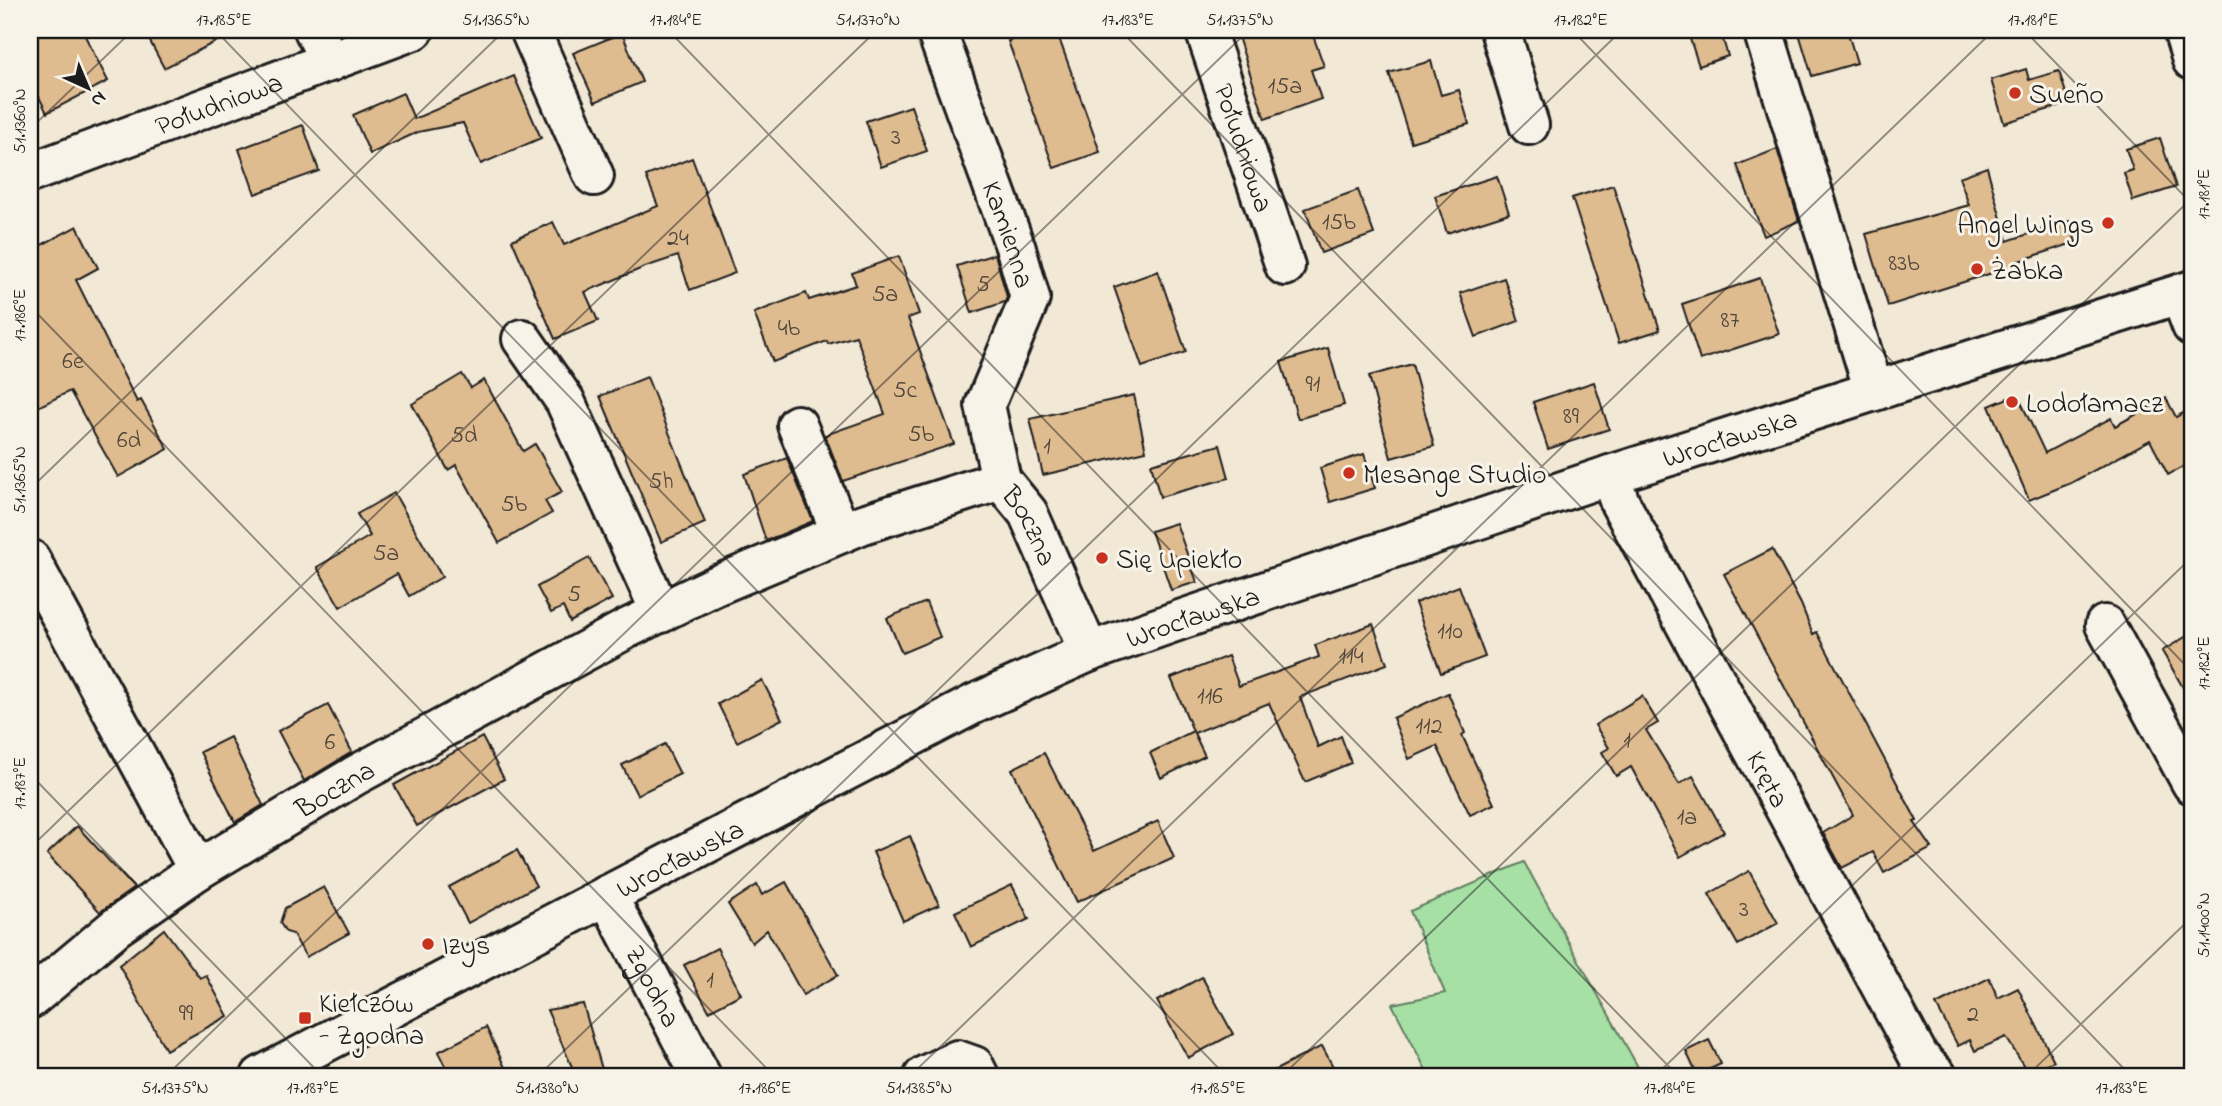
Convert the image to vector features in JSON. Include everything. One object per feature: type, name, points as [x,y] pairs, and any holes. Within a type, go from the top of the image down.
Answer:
[{"type":"street","name":"Południowa","points":[[30,173],[322,46],[414,30]]},
{"type":"street","points":[[530,30],[594,176]]},
{"type":"street","name":"Kamienna","points":[[936,30],[1016,249],[1030,298],[985,405],[1001,480]]},
{"type":"street","name":"Południowa","points":[[1205,30],[1284,266]]},
{"type":"street","points":[[1500,30],[1529,125]]},
{"type":"street","points":[[1763,30],[1874,391]]},
{"type":"street","points":[[2183,30],[2192,60]]},
{"type":"street","name":"Wrocławska","points":[[261,1076],[974,704],[1089,652],[1610,475],[1874,391],[2188,304]]},
{"type":"street","points":[[522,339],[565,401],[660,613]]},
{"type":"street","points":[[797,425],[841,533]]},
{"type":"street","name":"Kręta","points":[[1610,475],[1620,503],[1919,1057],[1937,1076]]},
{"type":"street","name":"Boczna","points":[[30,999],[116,927],[198,870],[355,775],[660,613],[841,533],[1001,480],[1028,513],[1089,652]]},
{"type":"street","points":[[30,559],[198,870]]},
{"type":"street","points":[[2105,625],[2192,783]]},
{"type":"street","name":"Zgodna","points":[[607,895],[701,1076]]},
{"type":"street","points":[[924,1076],[957,1060],[974,1066],[979,1076]]},
{"type":"green space","points":[[1524,862],[1643,1076],[1429,1076],[1392,1004],[1445,993],[1410,911]]},
{"type":"building","points":[[30,30],[82,30],[108,81],[47,113],[30,79]]},
{"type":"building","points":[[144,30],[239,30],[164,68]]},
{"type":"building","points":[[1039,30],[1056,30],[1100,152],[1054,168],[1008,41]]},
{"type":"building","points":[[1260,30],[1311,30],[1324,66],[1311,70],[1321,99],[1265,119],[1238,37]]},
{"type":"building","points":[[1687,30],[1720,30],[1728,56],[1699,66]]},
{"type":"building","points":[[1798,30],[1847,30],[1857,63],[1812,76]]},
{"type":"building","points":[[622,33],[642,82],[595,102],[573,53]]},
{"type":"building","points":[[1431,61],[1441,95],[1459,90],[1469,124],[1411,142],[1389,73]]},
{"type":"building","points":[[2026,69],[2029,80],[2059,71],[2069,103],[2004,123],[1991,80]]},
{"type":"building","points":[[514,76],[541,138],[481,164],[463,123],[418,132],[370,154],[353,115],[403,93],[414,119]]},
{"type":"building","points":[[911,106],[927,151],[881,167],[866,121]]},
{"type":"building","points":[[303,125],[319,171],[255,194],[239,149]]},
{"type":"building","points":[[2160,138],[2176,187],[2133,201],[2124,173],[2133,170],[2126,149]]},
{"type":"building","points":[[1777,149],[1799,221],[1764,236],[1737,165]]},
{"type":"building","points":[[692,158],[735,273],[690,290],[678,256],[645,267],[585,292],[598,321],[555,339],[512,240],[553,222],[564,245],[658,206],[646,176]]},
{"type":"building","points":[[1987,167],[2007,241],[2069,221],[2076,242],[2013,263],[2014,266],[1888,306],[1866,234],[1969,205],[1959,177]]},
{"type":"building","points":[[1497,176],[1509,213],[1447,233],[1435,196]]},
{"type":"building","points":[[1613,185],[1660,330],[1619,343],[1572,198]]},
{"type":"building","points":[[1358,190],[1374,234],[1321,253],[1305,209]]},
{"type":"building","points":[[77,226],[98,268],[76,280],[137,402],[141,400],[168,449],[118,477],[70,391],[30,411],[30,251]]},
{"type":"building","points":[[995,254],[1007,297],[1005,302],[972,313],[957,266]]},
{"type":"building","points":[[899,256],[919,314],[908,318],[954,444],[843,481],[825,435],[885,414],[856,336],[828,344],[827,341],[773,362],[754,313],[806,293],[809,300],[856,285],[852,273]]},
{"type":"building","points":[[1158,271],[1186,352],[1142,367],[1114,287]]},
{"type":"building","points":[[1504,278],[1519,321],[1476,337],[1460,293]]},
{"type":"building","points":[[1760,278],[1779,334],[1700,360],[1682,304]]},
{"type":"building","points":[[1328,348],[1344,405],[1298,419],[1281,362]]},
{"type":"building","points":[[1412,364],[1434,446],[1391,458],[1369,376]]},
{"type":"building","points":[[462,374],[471,388],[484,380],[523,451],[535,444],[562,492],[545,501],[552,513],[499,543],[456,465],[448,470],[412,404]]},
{"type":"building","points":[[647,377],[705,523],[661,542],[600,396]]},
{"type":"building","points":[[1594,382],[1609,429],[1548,449],[1533,402]]},
{"type":"building","points":[[2017,394],[2045,453],[2111,418],[2115,426],[2166,398],[2176,417],[2192,408],[2192,462],[2168,475],[2150,440],[2071,483],[2029,500],[1989,406]]},
{"type":"building","points":[[1134,395],[1146,451],[1043,475],[1030,419]]},
{"type":"building","points":[[1220,445],[1229,478],[1160,497],[1151,464]]},
{"type":"building","points":[[1364,454],[1375,488],[1330,502],[1320,468]]},
{"type":"building","points":[[787,458],[813,521],[766,541],[744,474]]},
{"type":"building","points":[[394,493],[442,577],[409,596],[397,574],[340,607],[317,567],[370,536],[357,514]]},
{"type":"building","points":[[1176,523],[1197,582],[1171,590],[1151,531]]},
{"type":"building","points":[[1772,549],[1801,604],[1813,634],[1817,632],[1917,821],[1914,822],[1932,848],[1884,873],[1873,852],[1842,868],[1823,833],[1853,815],[1724,574]]},
{"type":"building","points":[[589,558],[612,599],[570,622],[563,607],[551,613],[537,587]]},
{"type":"building","points":[[1459,586],[1485,657],[1441,673],[1415,603]]},
{"type":"building","points":[[926,602],[940,637],[902,653],[887,618]]},
{"type":"building","points":[[1373,624],[1387,664],[1300,697],[1318,747],[1341,736],[1351,763],[1305,782],[1269,703],[1194,733],[1205,756],[1161,778],[1150,753],[1193,731],[1171,678],[1228,656],[1239,686],[1319,657],[1315,645]]},
{"type":"building","points":[[2192,633],[2192,703],[2162,651]]},
{"type":"building","points":[[762,680],[782,719],[737,742],[718,704]]},
{"type":"building","points":[[1448,693],[1465,733],[1462,735],[1494,804],[1470,815],[1437,746],[1409,759],[1393,718]]},
{"type":"building","points":[[1642,696],[1658,723],[1646,730],[1679,784],[1693,776],[1724,832],[1680,857],[1631,767],[1616,776],[1602,752],[1609,748],[1595,725]]},
{"type":"building","points":[[328,705],[352,752],[304,781],[278,731]]},
{"type":"building","points":[[230,737],[263,805],[235,822],[200,752]]},
{"type":"building","points":[[482,737],[504,779],[417,826],[394,785]]},
{"type":"building","points":[[665,744],[680,774],[637,795],[622,765]]},
{"type":"building","points":[[1044,753],[1094,851],[1158,821],[1174,858],[1077,902],[1012,769]]},
{"type":"building","points":[[77,826],[134,888],[100,912],[47,854]]},
{"type":"building","points":[[910,836],[939,905],[903,921],[873,852]]},
{"type":"building","points":[[517,850],[536,886],[468,923],[449,887]]},
{"type":"building","points":[[1749,871],[1778,923],[1738,945],[1709,894]]},
{"type":"building","points":[[786,882],[838,975],[803,995],[767,930],[752,943],[728,904],[757,885],[762,895]]},
{"type":"building","points":[[1012,885],[1029,919],[971,947],[955,912]]},
{"type":"building","points":[[324,887],[349,933],[306,957],[293,934],[286,932],[280,923],[285,908]]},
{"type":"building","points":[[164,929],[200,978],[206,975],[228,1016],[166,1050],[119,965]]},
{"type":"building","points":[[717,948],[741,994],[709,1011],[684,965]]},
{"type":"building","points":[[1202,977],[1233,1034],[1188,1058],[1157,1001]]},
{"type":"building","points":[[1989,978],[1998,998],[2018,988],[2054,1061],[2028,1073],[2006,1037],[1975,1051],[1970,1040],[1958,1046],[1936,1005]]},
{"type":"building","points":[[583,1004],[604,1076],[576,1076],[547,1010]]},
{"type":"building","points":[[486,1027],[509,1076],[450,1076],[438,1052]]},
{"type":"building","points":[[1709,1040],[1721,1064],[1697,1075],[1686,1051]]},
{"type":"building","points":[[1322,1046],[1338,1076],[1264,1076]]},
{"type":"place","name":"Sueño","points":[[2015,93]]},
{"type":"place","name":"Angel Wings","points":[[2108,223]]},
{"type":"place","name":"Żabka","points":[[1977,269]]},
{"type":"place","name":"Lodołamacz","points":[[2012,402]]},
{"type":"place","name":"Mesange Studio","points":[[1349,473]]},
{"type":"place","name":"Się Upiekło","points":[[1102,558]]},
{"type":"place","name":"Izys","points":[[428,944]]},
{"type":"place","name":"Kiełczów - Zgodna","points":[[305,1018]]}]
